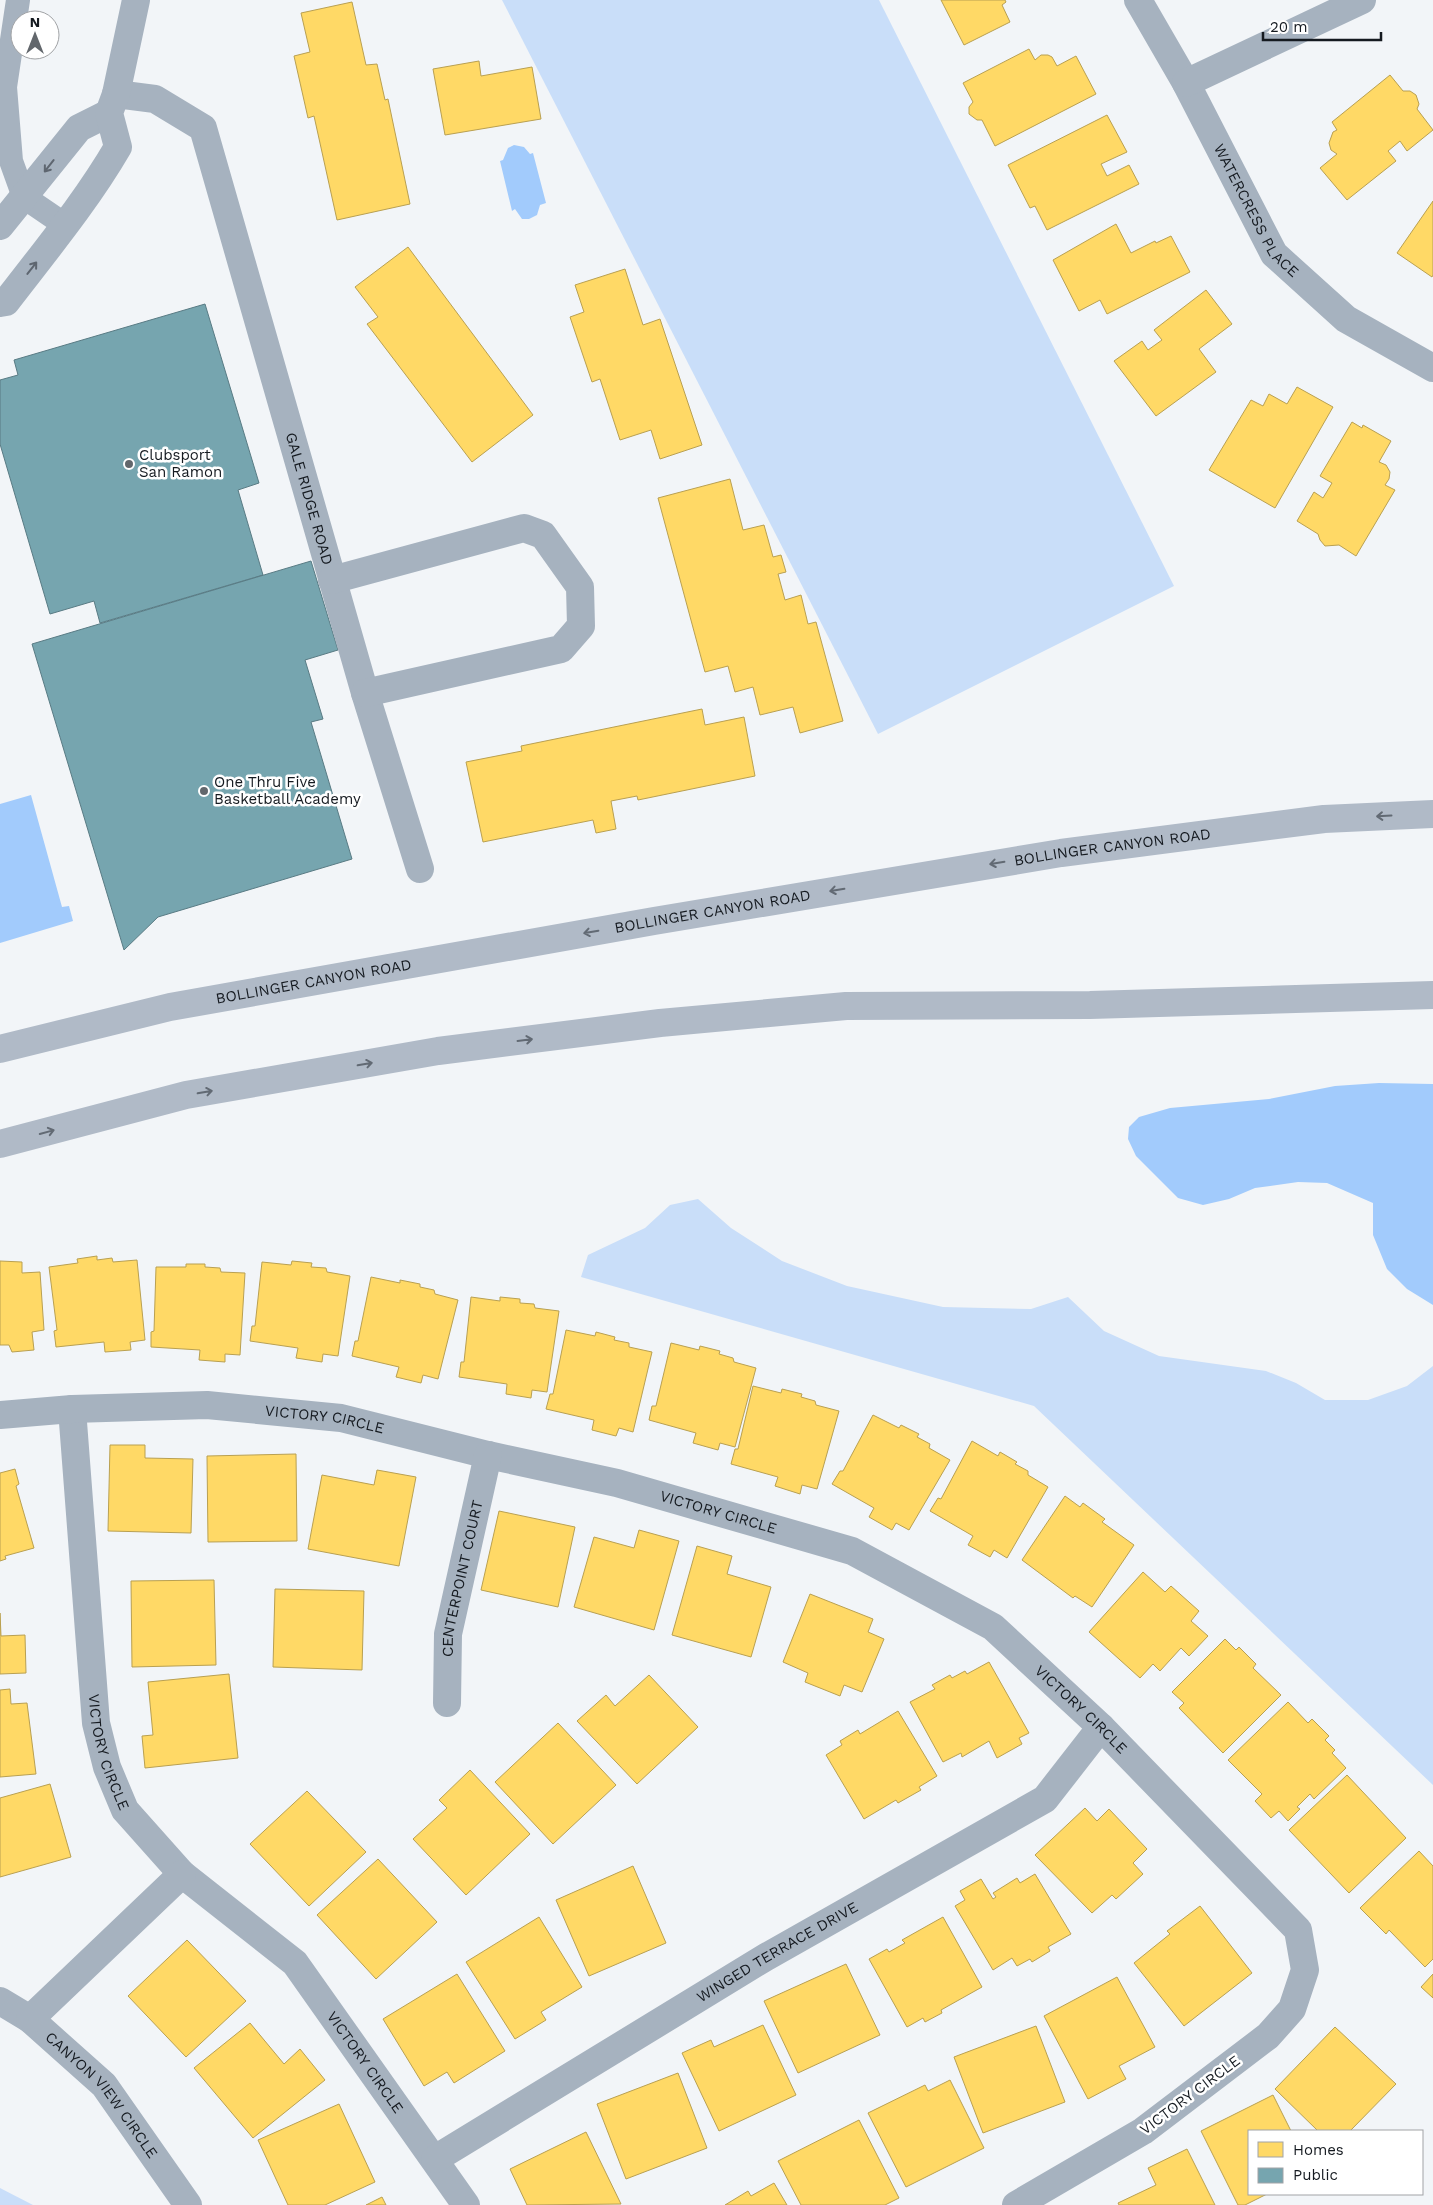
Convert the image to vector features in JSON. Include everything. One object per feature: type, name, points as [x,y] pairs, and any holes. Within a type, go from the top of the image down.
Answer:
[{"type":"main road","name":"BOLLINGER CANYON ROAD","points":[[0,1049],[170,1007],[586,933],[1061,853],[1324,819],[1433,814]]},
{"type":"main road","points":[[0,1144],[186,1095],[438,1051],[660,1023],[846,1006],[1090,1005],[1433,995]]},
{"type":"street","points":[[0,303],[6,302],[65,225],[99,179],[118,147],[113,103],[136,0]]},
{"type":"street","name":"WATERCRESS PLACE","points":[[1138,0],[1186,83],[1274,254],[1346,319],[1433,368]]},
{"type":"street","points":[[1186,83],[1362,0]]},
{"type":"street","name":"GALE RIDGE ROAD","points":[[113,103],[156,99],[203,128],[365,693],[420,868]]},
{"type":"street","points":[[0,226],[79,128],[113,103]]},
{"type":"street","points":[[332,580],[524,528],[543,535],[580,587],[581,626],[561,649],[365,693]]},
{"type":"street","name":"VICTORY CIRCLE","points":[[466,2205],[295,1963],[182,1874],[125,1810],[107,1767],[96,1723],[72,1409],[207,1405],[341,1418],[488,1455],[617,1483],[852,1551],[993,1627],[1101,1727],[1298,1930],[1305,1970],[1292,2009],[1268,2036],[1143,2131],[1016,2205]]},
{"type":"street","points":[[0,1415],[72,1409]]},
{"type":"street","name":"CENTERPOINT COURT","points":[[447,1703],[448,1634],[488,1455]]},
{"type":"street","name":"WINGED TERRACE DRIVE","points":[[435,2159],[766,1957],[1045,1799],[1101,1727]]},
{"type":"street","points":[[30,2019],[182,1874]]},
{"type":"street","name":"CANYON VIEW CIRCLE","points":[[0,2001],[30,2019],[104,2085],[188,2205]]},
{"type":"lane","points":[[18,0],[5,87],[11,161],[24,197],[65,225]]},
{"type":"shaded area","points":[[502,0],[879,0],[1174,586],[878,734]]},
{"type":"shaded area","points":[[698,1199],[731,1228],[782,1261],[847,1286],[943,1307],[1031,1309],[1068,1297],[1104,1331],[1159,1356],[1266,1371],[1296,1383],[1325,1400],[1368,1400],[1407,1386],[1433,1366],[1433,1785],[1034,1406],[581,1277],[588,1255],[645,1228],[670,1205]]},
{"type":"shaded area","points":[[0,2188],[33,2205],[0,2205]]},
{"type":"water","points":[[514,145],[524,147],[530,154],[533,153],[546,203],[540,205],[537,215],[529,219],[522,219],[515,209],[512,211],[500,161],[503,160],[508,148]]},
{"type":"water","points":[[31,795],[62,907],[69,906],[73,921],[0,943],[0,804]]},
{"type":"water","points":[[1379,1083],[1433,1084],[1433,1305],[1407,1289],[1387,1269],[1373,1235],[1373,1203],[1327,1183],[1298,1182],[1255,1188],[1229,1199],[1203,1205],[1178,1198],[1136,1156],[1128,1139],[1129,1127],[1139,1117],[1170,1108],[1269,1099],[1335,1086]]},
{"type":"building: Homes","points":[[941,0],[1005,0],[1006,2],[1002,5],[1010,22],[964,45]]},
{"type":"building: Homes","points":[[352,2],[366,65],[377,64],[385,100],[388,99],[410,204],[337,220],[314,116],[308,118],[294,56],[310,52],[301,13]]},
{"type":"building: Homes","points":[[1029,49],[1035,60],[1041,55],[1048,55],[1052,57],[1057,66],[1076,56],[1096,94],[995,146],[982,120],[977,120],[969,114],[969,107],[973,102],[963,83]]},
{"type":"building: Homes","points":[[479,61],[481,76],[532,67],[541,119],[445,135],[433,69]]},
{"type":"building: Homes","points":[[1390,75],[1403,91],[1410,91],[1416,95],[1419,104],[1417,109],[1433,130],[1407,151],[1400,141],[1388,151],[1396,161],[1347,200],[1320,168],[1337,154],[1331,150],[1329,143],[1333,132],[1337,130],[1332,122]]},
{"type":"building: Homes","points":[[1107,115],[1127,152],[1101,164],[1107,176],[1129,165],[1139,184],[1047,230],[1035,206],[1030,208],[1008,165]]},
{"type":"building: Homes","points":[[1433,201],[1433,275],[1432,277],[1397,253]]},
{"type":"building: Homes","points":[[1116,224],[1131,253],[1155,241],[1156,243],[1171,236],[1190,272],[1107,314],[1100,300],[1079,311],[1053,260]]},
{"type":"building: Homes","points":[[408,247],[533,415],[472,462],[367,324],[378,317],[355,287]]},
{"type":"building: Homes","points":[[625,269],[643,325],[660,319],[702,445],[660,459],[651,430],[620,440],[600,379],[592,382],[570,317],[584,312],[575,285]]},
{"type":"building: Homes","points":[[1206,290],[1232,324],[1199,349],[1216,372],[1156,416],[1114,361],[1142,341],[1148,350],[1162,340],[1154,330]]},
{"type":"building: Homes","points":[[1297,387],[1333,407],[1275,508],[1209,470],[1251,400],[1263,406],[1269,394],[1287,404]]},
{"type":"building: Homes","points":[[1352,422],[1362,428],[1363,425],[1391,441],[1379,462],[1386,465],[1390,472],[1389,479],[1385,485],[1395,490],[1356,556],[1339,545],[1325,546],[1318,534],[1297,521],[1314,492],[1323,498],[1332,483],[1320,476]]},
{"type":"building: Homes","points":[[730,479],[743,530],[764,525],[773,557],[781,555],[786,572],[778,574],[785,600],[801,595],[808,624],[816,622],[843,721],[800,733],[793,707],[760,715],[753,687],[735,692],[728,666],[705,672],[658,498]]},
{"type":"building: Homes","points":[[702,709],[705,725],[744,717],[755,776],[638,800],[637,796],[611,801],[616,829],[596,833],[593,820],[483,842],[466,762],[522,751],[521,746]]},
{"type":"building: Homes","points":[[97,1256],[97,1260],[112,1258],[113,1262],[137,1260],[145,1340],[130,1342],[131,1350],[105,1352],[104,1342],[56,1347],[54,1331],[57,1330],[49,1267],[78,1263],[77,1259]]},
{"type":"building: Homes","points":[[0,1261],[22,1262],[22,1273],[40,1272],[44,1330],[32,1332],[34,1350],[12,1352],[9,1345],[0,1345]]},
{"type":"building: Homes","points":[[292,1261],[312,1263],[311,1267],[326,1268],[327,1272],[350,1276],[338,1356],[323,1354],[322,1362],[296,1358],[298,1348],[250,1341],[252,1326],[255,1326],[262,1262],[291,1265]]},
{"type":"building: Homes","points":[[186,1264],[205,1264],[205,1267],[220,1268],[221,1272],[245,1273],[240,1355],[225,1354],[225,1362],[199,1360],[200,1350],[151,1347],[151,1332],[154,1331],[156,1267],[186,1267]]},
{"type":"building: Homes","points":[[371,1277],[400,1283],[400,1280],[420,1284],[420,1287],[434,1290],[435,1294],[458,1300],[438,1379],[423,1375],[421,1383],[396,1377],[399,1367],[352,1356],[355,1341],[358,1341]]},
{"type":"building: Homes","points":[[471,1297],[500,1301],[500,1297],[520,1299],[520,1303],[534,1304],[535,1308],[559,1311],[547,1392],[532,1390],[531,1398],[506,1394],[507,1384],[459,1377],[461,1362],[464,1362]]},
{"type":"building: Homes","points":[[566,1330],[595,1336],[596,1332],[615,1337],[614,1340],[629,1343],[629,1347],[652,1352],[633,1432],[619,1428],[616,1436],[592,1430],[594,1420],[546,1409],[550,1394],[553,1394]]},
{"type":"building: Homes","points":[[671,1343],[699,1350],[700,1346],[720,1351],[719,1354],[733,1358],[734,1362],[756,1368],[735,1447],[720,1443],[718,1450],[693,1443],[696,1433],[649,1420],[652,1406],[656,1406]]},
{"type":"building: Homes","points":[[753,1386],[781,1393],[782,1389],[802,1394],[801,1397],[815,1401],[816,1405],[839,1411],[817,1489],[802,1485],[800,1494],[775,1486],[778,1477],[731,1464],[735,1449],[738,1449]]},
{"type":"building: Homes","points":[[873,1415],[899,1428],[901,1425],[919,1434],[917,1437],[930,1444],[929,1448],[950,1460],[909,1530],[896,1523],[892,1530],[869,1517],[874,1508],[832,1484],[840,1471],[843,1471]]},
{"type":"building: Homes","points":[[972,1441],[998,1456],[1000,1452],[1017,1462],[1015,1464],[1028,1471],[1028,1475],[1048,1487],[1007,1558],[994,1550],[990,1557],[968,1545],[973,1536],[930,1511],[938,1498],[941,1499]]},
{"type":"building: Homes","points":[[110,1445],[145,1445],[145,1458],[193,1459],[191,1533],[108,1531]]},
{"type":"building: Homes","points":[[296,1454],[297,1541],[208,1542],[207,1456]]},
{"type":"building: Homes","points":[[15,1469],[19,1484],[16,1486],[34,1548],[5,1556],[6,1559],[0,1561],[0,1473]]},
{"type":"building: Homes","points":[[377,1470],[416,1477],[399,1566],[308,1549],[322,1475],[374,1485]]},
{"type":"building: Homes","points":[[1065,1496],[1080,1507],[1083,1503],[1105,1519],[1102,1522],[1134,1545],[1092,1607],[1075,1596],[1073,1598],[1022,1560]]},
{"type":"building: Homes","points":[[499,1511],[575,1527],[558,1607],[481,1590]]},
{"type":"building: Homes","points":[[639,1530],[679,1541],[654,1630],[574,1607],[594,1537],[634,1548]]},
{"type":"building: Homes","points":[[697,1546],[732,1556],[727,1574],[771,1587],[751,1657],[672,1635]]},
{"type":"building: Homes","points":[[1143,1572],[1165,1592],[1171,1586],[1199,1611],[1191,1621],[1208,1636],[1189,1656],[1181,1648],[1160,1671],[1153,1664],[1140,1678],[1089,1632]]},
{"type":"building: Homes","points":[[214,1580],[216,1665],[132,1667],[131,1581]]},
{"type":"building: Homes","points":[[275,1589],[364,1591],[362,1670],[273,1667]]},
{"type":"building: Homes","points":[[810,1594],[873,1619],[868,1632],[884,1639],[862,1692],[844,1685],[840,1696],[805,1682],[808,1673],[783,1662]]},
{"type":"building: Homes","points":[[0,1613],[1,1636],[25,1635],[26,1673],[0,1674]]},
{"type":"building: Homes","points":[[1225,1639],[1236,1650],[1239,1647],[1256,1664],[1253,1668],[1281,1695],[1223,1753],[1179,1708],[1184,1703],[1172,1692]]},
{"type":"building: Homes","points":[[989,1662],[1029,1733],[1019,1738],[1022,1744],[997,1758],[989,1741],[962,1757],[961,1753],[943,1762],[910,1702],[935,1689],[932,1685],[950,1675],[952,1678],[965,1671],[967,1674]]},
{"type":"building: Homes","points":[[229,1674],[238,1758],[145,1768],[142,1736],[153,1735],[148,1682]]},
{"type":"building: Homes","points":[[649,1675],[698,1727],[637,1784],[577,1721],[606,1695],[615,1706]]},
{"type":"building: Homes","points":[[10,1689],[11,1704],[27,1703],[36,1774],[0,1777],[0,1690]]},
{"type":"building: Homes","points":[[1288,1702],[1308,1723],[1312,1719],[1329,1736],[1325,1740],[1335,1750],[1332,1753],[1346,1768],[1314,1799],[1310,1794],[1297,1807],[1300,1809],[1288,1821],[1279,1811],[1271,1818],[1255,1801],[1262,1794],[1228,1760]]},
{"type":"building: Homes","points":[[898,1711],[937,1776],[919,1787],[921,1790],[898,1803],[896,1800],[864,1819],[826,1755],[842,1745],[840,1741],[858,1730],[860,1734]]},
{"type":"building: Homes","points":[[558,1723],[616,1785],[553,1844],[495,1782]]},
{"type":"building: Homes","points":[[470,1770],[530,1834],[466,1895],[413,1839],[447,1808],[439,1800]]},
{"type":"building: Homes","points":[[1347,1775],[1406,1838],[1349,1893],[1289,1830]]},
{"type":"building: Homes","points":[[50,1784],[71,1857],[0,1877],[0,1798]]},
{"type":"building: Homes","points":[[307,1791],[366,1852],[309,1906],[250,1844]]},
{"type":"building: Homes","points":[[1085,1808],[1097,1821],[1109,1809],[1147,1849],[1133,1863],[1143,1874],[1116,1899],[1112,1895],[1092,1913],[1035,1855]]},
{"type":"building: Homes","points":[[1419,1851],[1433,1866],[1433,1959],[1425,1967],[1389,1930],[1386,1934],[1360,1908]]},
{"type":"building: Homes","points":[[378,1859],[437,1922],[376,1979],[317,1915]]},
{"type":"building: Homes","points":[[633,1866],[666,1943],[589,1976],[556,1900]]},
{"type":"building: Homes","points":[[1035,1874],[1071,1934],[1048,1947],[1050,1951],[1032,1962],[1030,1959],[1017,1966],[1012,1958],[993,1970],[955,1906],[965,1900],[960,1891],[981,1879],[993,1899],[996,1897],[993,1893],[1017,1878],[1020,1883]]},
{"type":"building: Homes","points":[[1200,1906],[1252,1973],[1184,2026],[1134,1963],[1170,1934],[1167,1931]]},
{"type":"building: Homes","points":[[539,1917],[582,1987],[541,2012],[546,2020],[515,2039],[466,1962]]},
{"type":"building: Homes","points":[[943,1917],[982,1987],[941,2010],[942,2013],[925,2022],[923,2018],[907,2027],[869,1959],[887,1949],[889,1952],[905,1943],[902,1940]]},
{"type":"building: Homes","points":[[187,1940],[246,2001],[186,2057],[128,1996]]},
{"type":"building: Homes","points":[[846,1964],[880,2035],[798,2073],[764,2001]]},
{"type":"building: Homes","points":[[457,1974],[505,2051],[454,2083],[447,2072],[424,2086],[383,2019]]},
{"type":"building: Homes","points":[[1433,1974],[1433,1998],[1421,1987]]},
{"type":"building: Homes","points":[[1117,1977],[1155,2047],[1119,2066],[1126,2079],[1088,2099],[1044,2016]]},
{"type":"building: Homes","points":[[250,2023],[284,2064],[300,2049],[325,2080],[253,2138],[194,2068]]},
{"type":"building: Homes","points":[[763,2025],[796,2095],[719,2131],[682,2053],[711,2040],[714,2047]]},
{"type":"building: Homes","points":[[1036,2026],[1065,2102],[983,2133],[954,2057]]},
{"type":"building: Homes","points":[[1335,2027],[1396,2084],[1351,2130],[1317,2130],[1275,2089]]},
{"type":"building: Homes","points":[[678,2073],[707,2148],[626,2179],[597,2104]]},
{"type":"building: Homes","points":[[950,2080],[984,2148],[906,2187],[868,2113],[925,2085],[928,2091]]},
{"type":"building: Homes","points":[[1273,2095],[1290,2130],[1248,2130],[1248,2195],[1265,2195],[1245,2205],[1238,2205],[1201,2131]]},
{"type":"building: Homes","points":[[339,2104],[375,2182],[325,2205],[288,2205],[258,2140]]},
{"type":"building: Homes","points":[[859,2120],[899,2198],[885,2205],[801,2205],[778,2161]]},
{"type":"building: Homes","points":[[586,2132],[621,2204],[527,2205],[510,2169]]},
{"type":"building: Homes","points":[[1187,2149],[1215,2205],[1119,2205],[1118,2203],[1156,2185],[1148,2168]]},
{"type":"building: Homes","points":[[774,2183],[787,2205],[725,2205],[748,2191],[751,2196]]},
{"type":"building: Homes","points":[[382,2197],[386,2205],[366,2205]]},
{"type":"building: Public","name":"Clubsport San Ramon","points":[[205,304],[259,483],[238,490],[263,575],[100,623],[94,601],[50,614],[0,444],[0,380],[18,375],[14,360]]},
{"type":"building: Public","name":"One Thru Five Basketball Academy","points":[[311,561],[338,650],[305,660],[323,719],[311,722],[352,859],[158,917],[124,950],[32,644]]},
{"type":"place","name":"Clubsport San Ramon","points":[[129,464]]},
{"type":"place","name":"One Thru Five Basketball Academy","points":[[204,791]]}]
